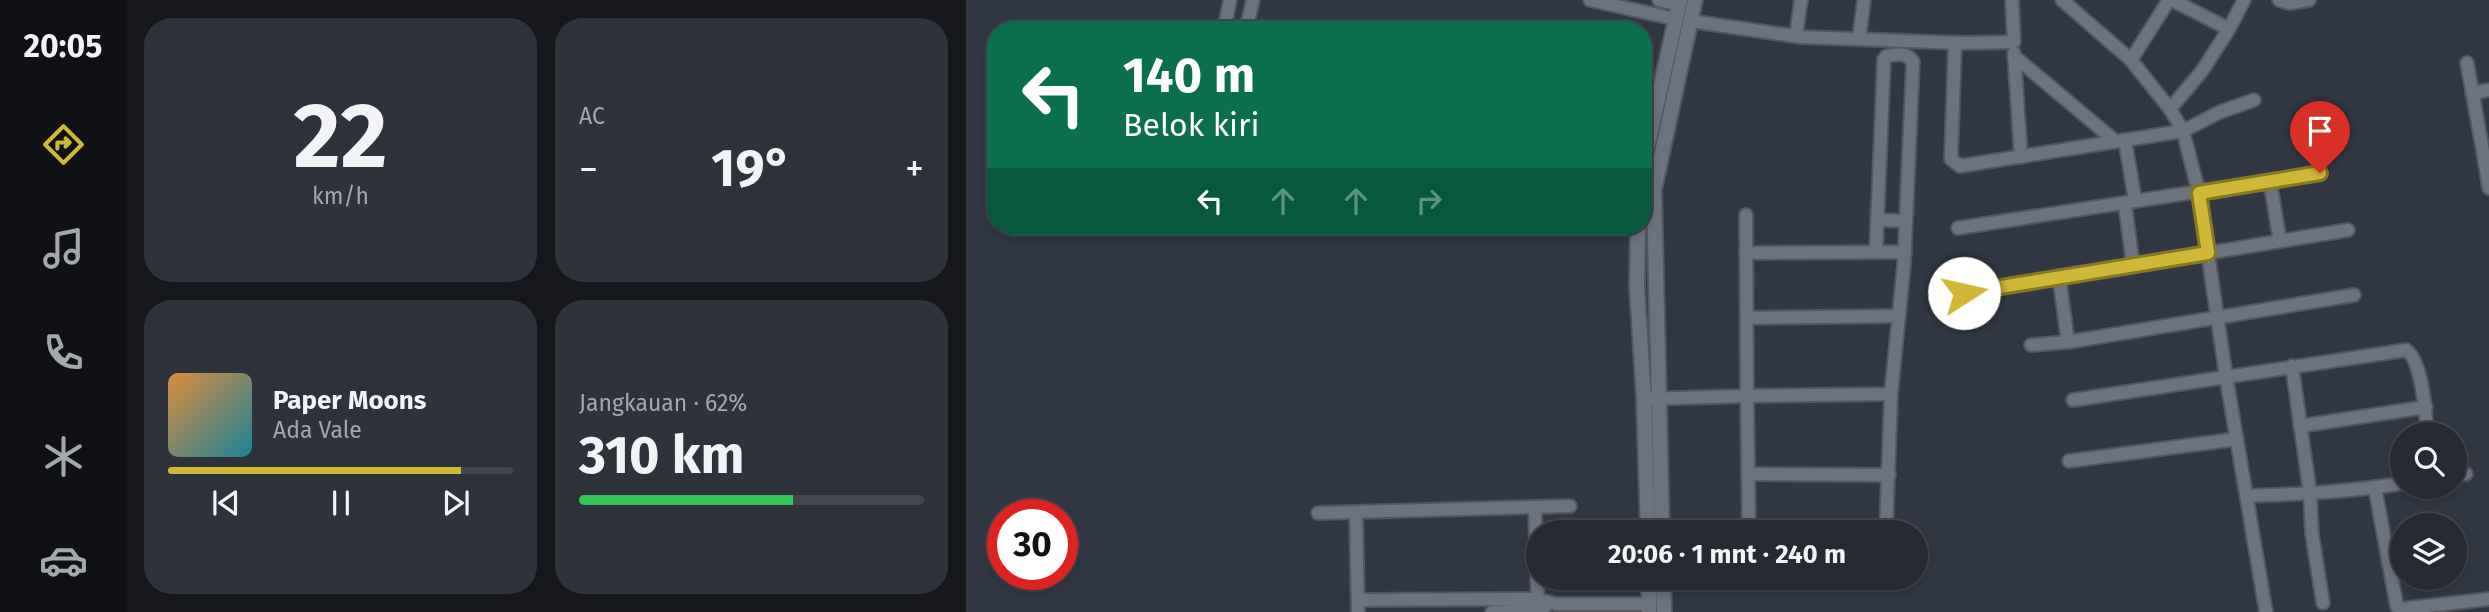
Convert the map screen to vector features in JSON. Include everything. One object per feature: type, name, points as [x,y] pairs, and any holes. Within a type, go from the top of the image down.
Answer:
[{"type":"street","points":[[1226,21],[1230,0]]},
{"type":"street","points":[[1248,21],[1252,0]]},
{"type":"street","points":[[1590,0],[1682,20],[1796,36],[2014,43]]},
{"type":"street","points":[[1652,132],[1687,3],[1659,0]]},
{"type":"street","points":[[1796,36],[1801,0]]},
{"type":"street","points":[[1859,39],[1864,0]]},
{"type":"street","points":[[2012,0],[2021,157]]},
{"type":"street","points":[[2062,0],[2131,60],[2170,109],[2183,131],[2199,193],[2226,376],[2266,612]]},
{"type":"street","points":[[2131,60],[2171,0],[2229,29]]},
{"type":"street","points":[[2170,109],[2202,71],[2244,0]]},
{"type":"street","points":[[2279,0],[2289,3],[2309,0]]},
{"type":"street","points":[[1648,520],[1654,190],[1682,20]]},
{"type":"street","points":[[1955,43],[1951,159],[1961,166],[2183,131],[2220,112],[2254,100]]},
{"type":"street","points":[[1876,251],[1884,59],[1887,56],[1904,54],[1913,62],[1905,251],[1891,394],[1886,520]]},
{"type":"street","points":[[2014,56],[2120,140],[2130,202],[2133,265]]},
{"type":"street","points":[[2467,63],[2487,157],[2489,188]]},
{"type":"street","points":[[2472,93],[2489,90]]},
{"type":"street","points":[[1958,228],[2270,183],[2320,173]]},
{"type":"street","points":[[2270,183],[2280,241]]},
{"type":"street","points":[[1746,215],[1749,520]]},
{"type":"street","points":[[1878,220],[1906,220]]},
{"type":"street","points":[[1964,293],[2348,230]]},
{"type":"street","points":[[1638,235],[1637,288],[1652,399],[1661,520]]},
{"type":"street","points":[[1746,253],[1905,251]]},
{"type":"street","points":[[2059,276],[2068,342]]},
{"type":"street","points":[[2031,345],[2068,342],[2354,295]]},
{"type":"street","points":[[1746,318],[1899,316]]},
{"type":"street","points":[[2073,400],[2406,350],[2413,356],[2426,407],[2427,422]]},
{"type":"street","points":[[2292,366],[2323,603]]},
{"type":"street","points":[[1652,399],[1891,394]]},
{"type":"street","points":[[2300,426],[2426,407]]},
{"type":"street","points":[[2069,461],[2237,439]]},
{"type":"street","points":[[1748,474],[1889,475]]},
{"type":"street","points":[[2247,496],[2390,485]]},
{"type":"street","points":[[2375,488],[2397,607],[2400,609],[2489,599]]},
{"type":"street","points":[[1318,513],[1570,506]]},
{"type":"street","points":[[1535,507],[1538,607]]},
{"type":"street","points":[[1356,512],[1358,606],[1538,607]]},
{"type":"street","points":[[1492,612],[1556,604],[1649,608],[1649,590]]},
{"type":"street","points":[[1663,590],[1664,612]]},
{"type":"route","points":[[1964,293],[2208,253],[2199,193],[2320,173]]}]
